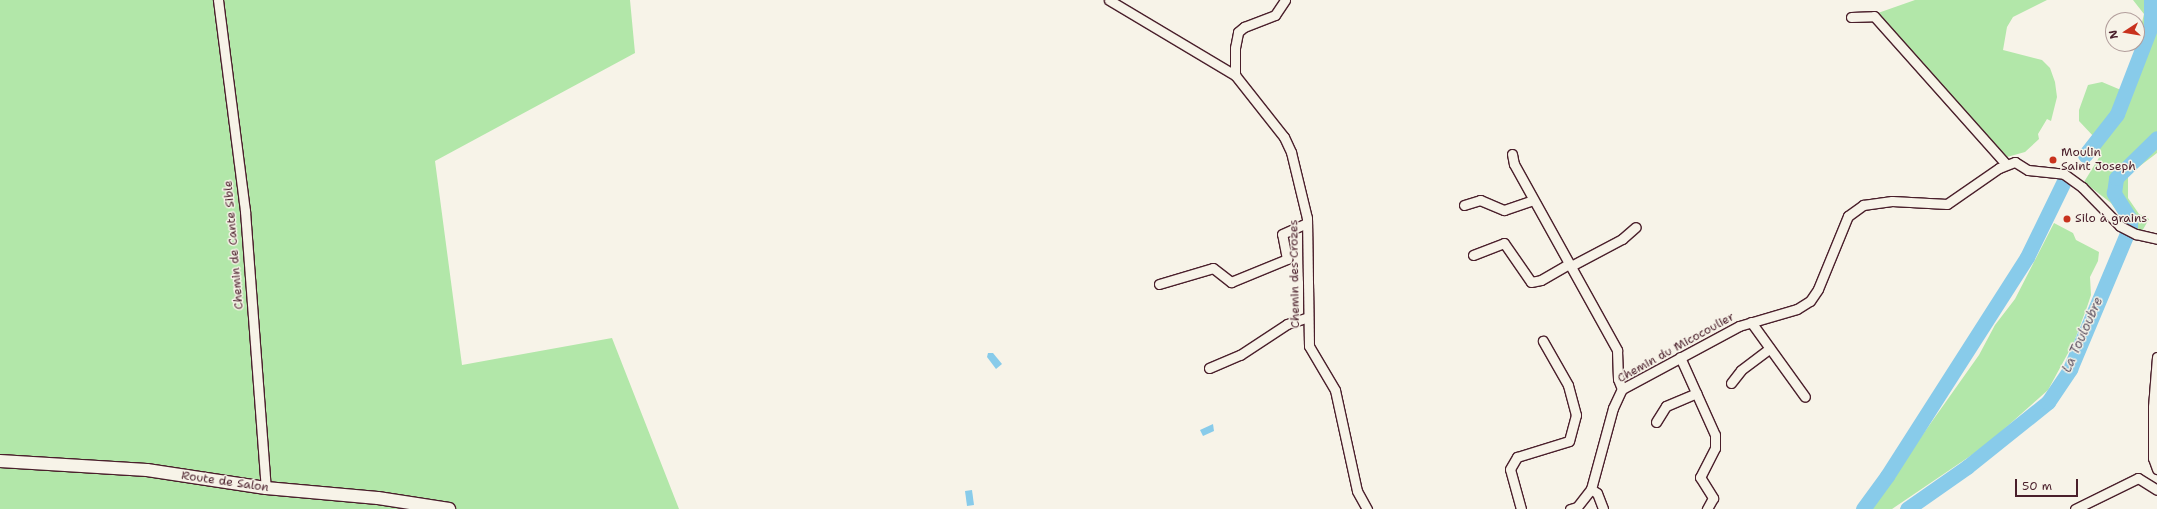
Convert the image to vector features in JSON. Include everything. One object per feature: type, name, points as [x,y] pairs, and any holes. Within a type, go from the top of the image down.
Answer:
[{"type":"street","name":"Chemin de Cante Sible","points":[[218,0],[244,203],[266,488]]},
{"type":"street","name":"Chemin des Crozes","points":[[1109,0],[1235,75],[1284,137],[1291,152],[1307,223],[1309,346],[1335,390],[1356,484],[1367,509]]},
{"type":"street","points":[[1235,75],[1235,48],[1238,32],[1244,27],[1275,15],[1285,0]]},
{"type":"street","points":[[1851,17],[1874,16],[2006,164],[2015,162],[2028,170],[2064,174],[2082,187],[2118,225],[2136,234],[2157,239]]},
{"type":"street","points":[[1512,154],[1514,164],[1533,200],[1617,350],[1618,379],[1622,389]]},
{"type":"street","name":"Chemin du Micocoulier","points":[[1570,509],[1577,507],[1592,489],[1613,408],[1622,389],[1739,326],[1797,309],[1810,301],[1818,289],[1848,216],[1863,206],[1892,201],[1947,204],[2006,164]]},
{"type":"street","points":[[1464,205],[1480,200],[1504,210],[1533,200]]},
{"type":"street","points":[[1159,284],[1213,268],[1231,282],[1287,259],[1282,234],[1307,223]]},
{"type":"street","points":[[1473,255],[1504,243],[1531,282],[1541,280],[1622,239],[1636,228]]},
{"type":"street","points":[[1209,368],[1240,355],[1287,324],[1308,317]]},
{"type":"street","points":[[1751,322],[1805,397]]},
{"type":"street","points":[[1521,509],[1510,470],[1517,457],[1569,441],[1576,415],[1568,385],[1544,342]]},
{"type":"street","points":[[1731,383],[1741,370],[1770,348]]},
{"type":"street","points":[[1680,357],[1715,435],[1715,448],[1700,476],[1713,498],[1707,509]]},
{"type":"street","points":[[2157,357],[2153,407],[2153,458],[2157,469]]},
{"type":"street","points":[[1656,422],[1666,406],[1696,393]]},
{"type":"street","name":"Route de Salon","points":[[0,461],[147,470],[266,488],[378,498],[449,509]]},
{"type":"street","points":[[2075,509],[2138,478],[2157,490]]},
{"type":"street","points":[[1592,489],[1596,493],[1603,509]]},
{"type":"green space","points":[[0,0],[630,0],[635,53],[435,161],[462,365],[612,338],[679,509],[0,509]]},
{"type":"green space","points":[[1915,0],[2047,0],[2013,17],[2007,27],[2003,50],[2042,60],[2050,68],[2055,82],[2057,97],[2051,121],[2047,119],[2038,134],[2039,139],[2025,152],[2007,157],[1878,13]]},
{"type":"green space","points":[[2133,0],[2157,0],[2157,153],[2128,175],[2128,198],[2139,214],[2149,219],[2141,233],[2126,224],[2111,203],[2084,182],[2100,156],[2086,152],[2086,147],[2095,138],[2079,121],[2079,110],[2088,85],[2102,82],[2121,90],[2134,52],[2145,52],[2145,12],[2142,12]]},
{"type":"green space","points":[[2054,223],[2073,233],[2076,240],[2099,252],[2098,261],[2090,277],[2091,295],[2087,307],[2074,342],[2048,390],[1985,446],[1892,509],[1870,509],[1979,355],[1995,325],[2015,299]]},
{"type":"water","points":[[988,353],[993,353],[1002,364],[996,369],[987,357]]},
{"type":"water","points":[[1213,424],[1214,431],[1203,436],[1200,430]]},
{"type":"water","points":[[972,490],[974,505],[967,506],[965,491]]},
{"type":"waterway","name":"La Touloubre","points":[[2085,155],[2117,114],[2151,26],[2151,0]]},
{"type":"waterway","name":"La Touloubre","points":[[1907,509],[1967,467],[2048,402],[2070,369],[2130,226],[2130,219],[2114,193],[2116,178],[2157,138]]},
{"type":"waterway","name":"La Touloubre","points":[[1863,509],[1887,476],[2027,257],[2064,181]]},
{"type":"place","name":"Moulin Saint Joseph","points":[[2053,160]]},
{"type":"place","name":"Silo à grains","points":[[2067,219]]}]
